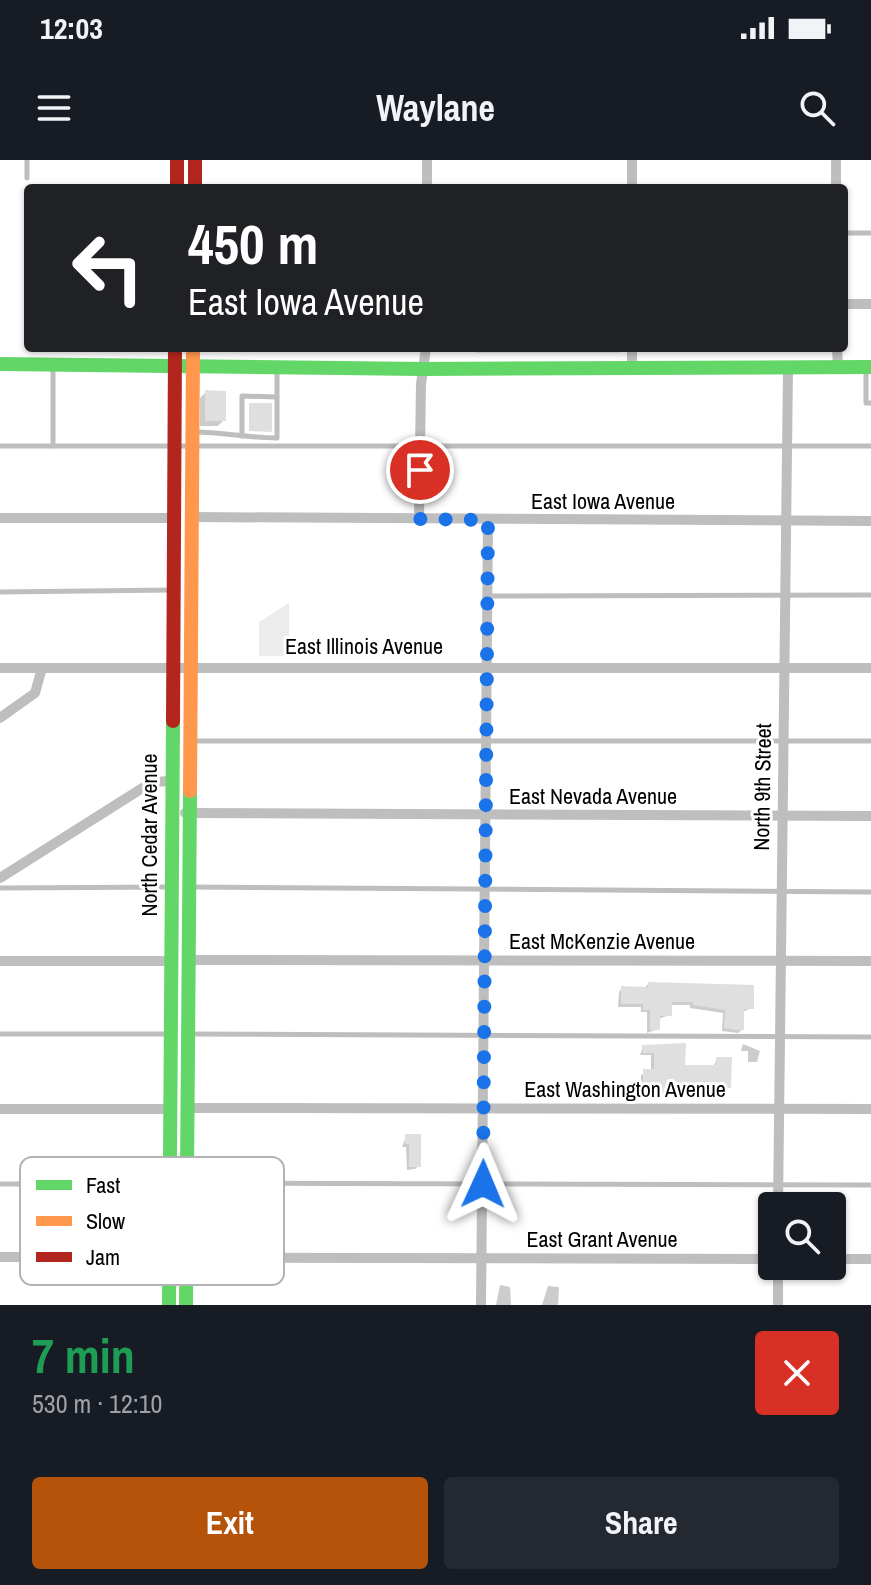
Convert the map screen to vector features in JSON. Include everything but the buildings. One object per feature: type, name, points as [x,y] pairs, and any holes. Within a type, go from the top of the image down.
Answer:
[{"type":"main road","points":[[177,160],[177,184]]},
{"type":"main road","points":[[195,160],[195,184]]},
{"type":"main road","name":"North Cedar Avenue","points":[[169,1157],[175,352]]},
{"type":"main road","name":"North Cedar Avenue","points":[[187,1157],[193,352]]},
{"type":"main road","points":[[0,364],[423,369],[868,367]]},
{"type":"main road","points":[[173,518],[181,527],[182,575],[190,623]]},
{"type":"main road","points":[[171,887],[178,898],[178,948],[188,960]]},
{"type":"main road","points":[[170,961],[180,973],[180,1017],[188,1034]]},
{"type":"main road","name":"North Cedar Avenue","points":[[169,1285],[169,1305]]},
{"type":"street","points":[[427,160],[427,184]]},
{"type":"street","points":[[632,160],[632,184]]},
{"type":"street","points":[[836,160],[836,184]]},
{"type":"street","points":[[848,304],[871,304]]},
{"type":"street","points":[[419,519],[425,352]]},
{"type":"street","points":[[632,352],[632,369]]},
{"type":"street","points":[[837,352],[838,367]]},
{"type":"street","name":"North 9th Street","points":[[778,1192],[788,368]]},
{"type":"street","name":"East Iowa Avenue","points":[[192,517],[871,521]]},
{"type":"street","points":[[0,518],[173,518]]},
{"type":"street","points":[[481,1305],[488,520]]},
{"type":"street","name":"East Illinois Avenue","points":[[0,668],[190,665],[871,668]]},
{"type":"street","points":[[0,718],[35,693],[42,668]]},
{"type":"street","points":[[0,878],[152,782],[171,781]]},
{"type":"street","name":"East Nevada Avenue","points":[[171,813],[871,816]]},
{"type":"street","name":"East McKenzie Avenue","points":[[188,960],[871,961]]},
{"type":"street","points":[[0,961],[170,961]]},
{"type":"street","name":"East Washington Avenue","points":[[187,1108],[871,1109]]},
{"type":"street","points":[[0,1109],[169,1109]]},
{"type":"street","name":"East Grant Avenue","points":[[0,1257],[20,1257]]},
{"type":"street","name":"East Grant Avenue","points":[[284,1259],[758,1259]]},
{"type":"street","points":[[846,1259],[871,1259]]},
{"type":"street","points":[[778,1280],[778,1305]]},
{"type":"lane","points":[[27,160],[27,178]]},
{"type":"lane","points":[[848,233],[871,233]]},
{"type":"lane","points":[[53,364],[53,446]]},
{"type":"lane","points":[[0,446],[174,446],[192,438],[234,432],[242,436],[277,438],[274,428],[277,367]]},
{"type":"lane","points":[[868,367],[866,403],[871,403]]},
{"type":"lane","points":[[242,436],[246,405],[242,396],[277,397]]},
{"type":"lane","points":[[242,419],[249,419]]},
{"type":"lane","points":[[242,427],[249,428]]},
{"type":"lane","points":[[192,438],[420,446],[871,446]]},
{"type":"lane","points":[[0,592],[173,590]]},
{"type":"lane","points":[[487,596],[871,595]]},
{"type":"lane","points":[[190,741],[871,741]]},
{"type":"lane","points":[[0,888],[171,887]]},
{"type":"lane","points":[[188,887],[871,892]]},
{"type":"lane","points":[[0,1034],[170,1034]]},
{"type":"lane","points":[[188,1034],[871,1037]]},
{"type":"lane","points":[[284,1183],[871,1185]]},
{"type":"shaded area","points":[[475,352],[619,352],[619,353]]},
{"type":"shaded area","points":[[289,603],[289,656],[259,656],[259,622]]},
{"type":"traffic: fast","points":[[0,364],[423,369],[871,367]]},
{"type":"traffic: fast","points":[[170,1157],[173,721]]},
{"type":"traffic: fast","points":[[187,1157],[190,791]]},
{"type":"traffic: fast","points":[[169,1285],[169,1305]]},
{"type":"traffic: fast","points":[[186,1285],[186,1305]]},
{"type":"traffic: slow","points":[[190,791],[193,352]]},
{"type":"traffic: jam","points":[[177,160],[177,184]]},
{"type":"traffic: jam","points":[[195,160],[195,184]]},
{"type":"traffic: jam","points":[[173,721],[175,352]]},
{"type":"route","points":[[420,470],[419,519],[488,520],[483,1184]]}]
